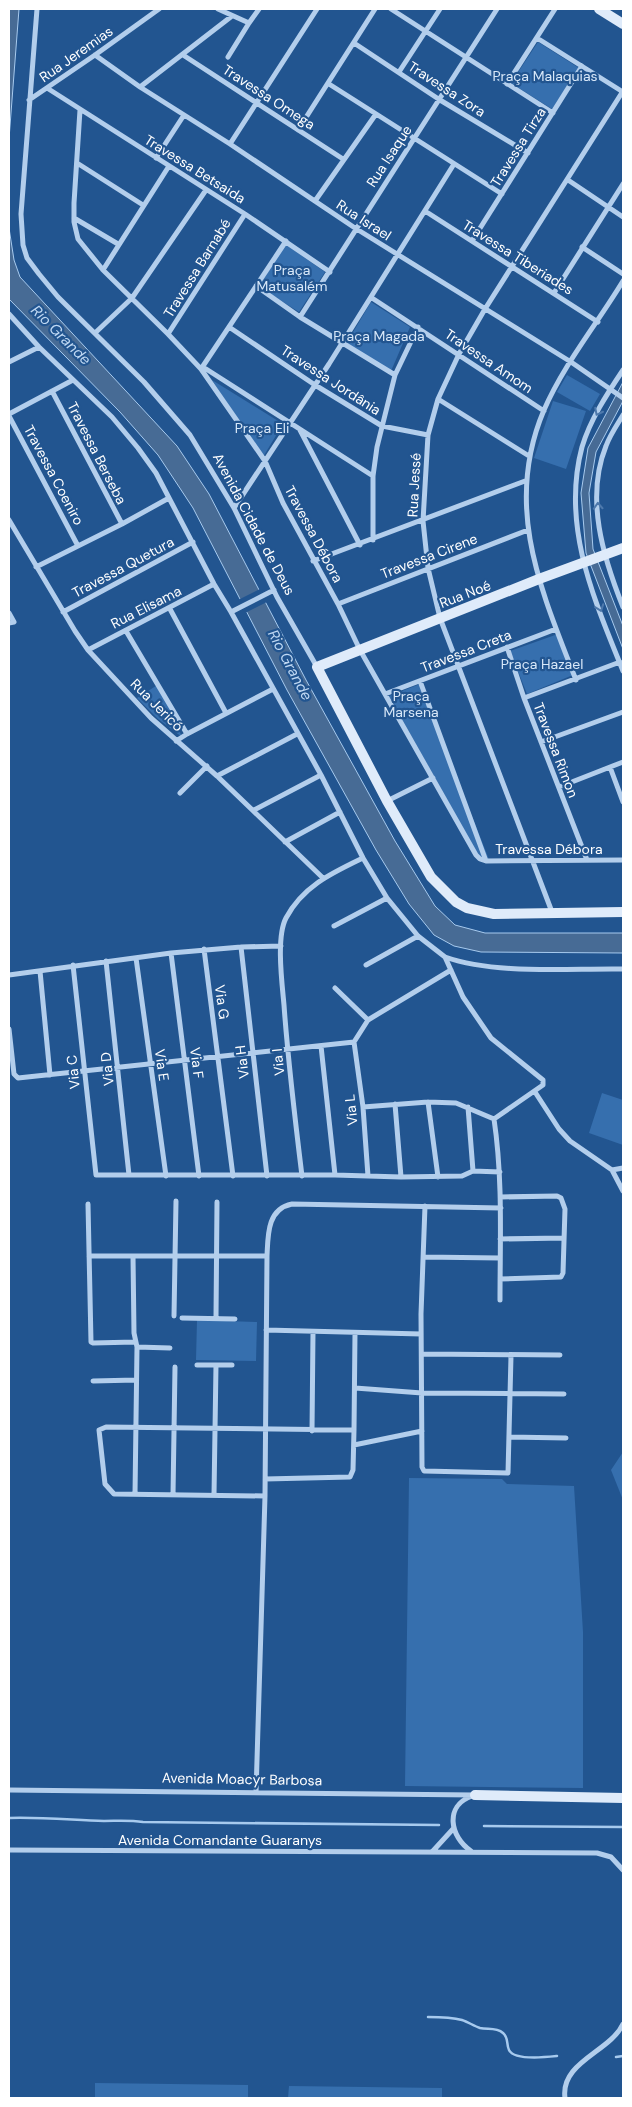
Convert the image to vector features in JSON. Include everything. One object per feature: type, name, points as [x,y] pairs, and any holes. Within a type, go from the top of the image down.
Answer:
[{"type":"street","name":"Avenida Cidade de Deus","points":[[37,9],[21,214],[23,245],[28,258],[39,274],[144,382],[185,430],[206,460],[234,508],[274,590],[317,667],[387,801],[431,877],[456,902],[466,908],[494,914],[623,912]]},
{"type":"street","name":"Rua Jeremias","points":[[30,100],[159,9]]},
{"type":"street","points":[[218,9],[249,23]]},
{"type":"street","points":[[228,57],[259,9]]},
{"type":"street","points":[[230,144],[317,9]]},
{"type":"street","points":[[298,130],[376,9]]},
{"type":"street","points":[[392,9],[552,113]]},
{"type":"street","points":[[399,72],[440,9]]},
{"type":"street","name":"Rua Isaque","points":[[300,317],[498,9]]},
{"type":"street","points":[[507,84],[554,9]]},
{"type":"street","points":[[599,9],[623,24]]},
{"type":"street","points":[[140,87],[232,16]]},
{"type":"street","points":[[537,38],[623,91]]},
{"type":"street","name":"Travessa Zora","points":[[354,43],[440,100],[528,153]]},
{"type":"street","name":"Rua Israel","points":[[95,55],[140,87],[356,228],[571,362],[623,398]]},
{"type":"street","name":"Travessa Omega","points":[[183,55],[343,159]]},
{"type":"street","name":"Travessa Tirza","points":[[472,241],[582,66]]},
{"type":"street","points":[[329,84],[502,194]]},
{"type":"street","name":"Travessa Betsaida","points":[[47,88],[286,241],[330,272]]},
{"type":"street","name":"Rua Jessé","points":[[552,912],[440,618],[428,568],[423,521],[428,435],[438,400],[459,354],[485,309],[623,91]]},
{"type":"street","name":"Travessa Débora","points":[[80,110],[74,218],[78,239],[102,270],[202,368],[265,461],[280,496],[313,561],[338,604],[360,650],[470,847],[480,859],[486,861],[623,860]]},
{"type":"street","points":[[315,201],[376,114]]},
{"type":"street","points":[[156,158],[184,115]]},
{"type":"street","points":[[77,163],[143,205]]},
{"type":"street","points":[[234,508],[372,298],[454,164]]},
{"type":"street","points":[[102,270],[168,166]]},
{"type":"street","points":[[568,180],[623,217]]},
{"type":"street","points":[[554,293],[623,184]]},
{"type":"street","points":[[95,333],[132,298],[206,190]]},
{"type":"street","name":"Travessa Tiberiades","points":[[425,211],[598,322]]},
{"type":"street","name":"Travessa Barnabé","points":[[168,334],[244,214]]},
{"type":"street","points":[[74,218],[118,244]]},
{"type":"street","points":[[286,241],[202,368],[373,476]]},
{"type":"street","points":[[582,247],[623,274]]},
{"type":"street","points":[[576,680],[539,579],[528,530],[525,481],[529,456],[544,411],[571,362],[623,281]]},
{"type":"street","points":[[256,286],[300,317],[396,376]]},
{"type":"street","name":"Travessa Amom","points":[[372,298],[544,411]]},
{"type":"street","points":[[9,314],[39,348],[112,417],[156,473],[214,584],[321,775],[362,858],[387,898],[418,936],[445,957],[477,966],[623,969]]},
{"type":"street","name":"Travessa Jordânia","points":[[229,327],[315,385],[382,426],[428,435]]},
{"type":"street","points":[[373,540],[373,476],[377,447],[396,376],[418,327]]},
{"type":"street","points":[[9,362],[39,348]]},
{"type":"street","points":[[623,370],[598,412],[582,446],[576,476],[575,513],[584,562],[623,671]]},
{"type":"street","points":[[9,415],[73,380]]},
{"type":"street","name":"Travessa Berseba","points":[[52,391],[122,524]]},
{"type":"street","points":[[438,400],[529,456]]},
{"type":"street","name":"Travessa Coeniro","points":[[9,415],[78,546]]},
{"type":"street","points":[[622,603],[603,555],[597,483],[606,446],[623,415]]},
{"type":"street","points":[[300,430],[360,544]]},
{"type":"street","points":[[313,561],[373,540],[525,481]]},
{"type":"street","points":[[36,566],[122,524],[169,498]]},
{"type":"street","name":"Rua Jericó","points":[[9,520],[63,612],[88,650],[151,718],[207,766],[323,878]]},
{"type":"street","name":"Travessa Cirene","points":[[338,604],[528,530]]},
{"type":"street","name":"Travessa Quetura","points":[[63,612],[193,542]]},
{"type":"street","name":"Rua Noé","points":[[317,667],[539,579],[623,548]]},
{"type":"street","name":"Rua Elisama","points":[[88,650],[170,609],[214,584]]},
{"type":"street","points":[[231,612],[274,590]]},
{"type":"street","points":[[170,609],[226,713]]},
{"type":"street","points":[[9,613],[12,623]]},
{"type":"street","name":"Travessa Creta","points":[[385,694],[556,628]]},
{"type":"street","points":[[126,631],[187,734]]},
{"type":"street","name":"Travessa Rimon","points":[[507,647],[524,698],[587,860]]},
{"type":"street","points":[[524,698],[620,662]]},
{"type":"street","points":[[420,681],[486,861]]},
{"type":"street","points":[[176,741],[273,689]]},
{"type":"street","points":[[541,742],[623,712]]},
{"type":"street","points":[[217,776],[297,734]]},
{"type":"street","points":[[559,787],[623,762]]},
{"type":"street","points":[[180,793],[207,766]]},
{"type":"street","points":[[610,767],[623,802]]},
{"type":"street","points":[[254,810],[321,775]]},
{"type":"street","points":[[387,801],[433,778]]},
{"type":"street","points":[[286,842],[340,812]]},
{"type":"street","name":"Via I","points":[[302,1176],[287,1049],[281,946],[283,925],[290,911],[309,888],[323,878],[362,858]]},
{"type":"street","points":[[334,926],[387,898]]},
{"type":"street","points":[[366,965],[418,936]]},
{"type":"street","points":[[9,975],[204,949],[241,946],[281,946]]},
{"type":"street","name":"Via H","points":[[241,946],[267,1176]]},
{"type":"street","name":"Via G","points":[[204,949],[233,1176]]},
{"type":"street","name":"Via F","points":[[171,953],[199,1176]]},
{"type":"street","points":[[445,957],[463,997],[491,1038],[544,1082],[535,1092],[494,1119]]},
{"type":"street","name":"Via E","points":[[136,958],[166,1176]]},
{"type":"street","name":"Via D","points":[[106,961],[129,1175]]},
{"type":"street","name":"Via C","points":[[73,965],[96,1175],[129,1175]]},
{"type":"street","points":[[9,1029],[15,1077],[18,1078],[354,1042],[368,1020],[451,970]]},
{"type":"street","points":[[40,971],[50,1075]]},
{"type":"street","points":[[335,988],[368,1020]]},
{"type":"street","name":"Via L","points":[[354,1042],[363,1107],[368,1176]]},
{"type":"street","points":[[322,1046],[335,1175]]},
{"type":"street","points":[[535,1092],[554,1123],[570,1141],[612,1170],[623,1191]]},
{"type":"street","points":[[363,1107],[428,1102],[456,1104],[468,1107],[494,1119]]},
{"type":"street","points":[[428,1102],[438,1177]]},
{"type":"street","points":[[395,1104],[402,1178]]},
{"type":"street","points":[[468,1107],[473,1171]]},
{"type":"street","points":[[494,1119],[501,1197],[500,1300]]},
{"type":"street","points":[[612,1170],[623,1168]]},
{"type":"street","points":[[129,1175],[335,1175],[402,1178],[462,1176],[473,1171],[500,1172]]},
{"type":"street","points":[[500,1279],[559,1279],[563,1273],[565,1209],[561,1198],[557,1196],[501,1197]]},
{"type":"street","points":[[174,1316],[176,1201]]},
{"type":"street","points":[[216,1318],[217,1202]]},
{"type":"street","points":[[88,1204],[91,1342],[170,1348]]},
{"type":"street","points":[[256,1793],[265,1496],[267,1256],[270,1221],[284,1206],[292,1204],[501,1208]]},
{"type":"street","points":[[425,1206],[421,1334],[422,1467],[426,1472],[508,1473],[511,1356]]},
{"type":"street","points":[[500,1239],[564,1238]]},
{"type":"street","points":[[89,1256],[267,1256]]},
{"type":"street","points":[[133,1256],[136,1344],[135,1494]]},
{"type":"street","points":[[423,1257],[500,1258]]},
{"type":"street","points":[[182,1318],[235,1319]]},
{"type":"street","points":[[266,1330],[421,1334]]},
{"type":"street","points":[[312,1431],[313,1332]]},
{"type":"street","points":[[265,1479],[350,1476],[353,1470],[356,1388],[355,1333]]},
{"type":"street","points":[[422,1354],[560,1356]]},
{"type":"street","points":[[197,1365],[232,1365]]},
{"type":"street","points":[[214,1495],[216,1365]]},
{"type":"street","points":[[173,1495],[175,1367]]},
{"type":"street","points":[[93,1381],[136,1380]]},
{"type":"street","points":[[356,1388],[422,1393],[564,1394]]},
{"type":"street","points":[[265,1496],[114,1494],[105,1484],[99,1434],[101,1428],[354,1430]]},
{"type":"street","points":[[354,1445],[422,1431]]},
{"type":"street","points":[[509,1437],[566,1438]]},
{"type":"street","name":"Avenida Moacyr Barbosa","points":[[9,1790],[623,1798]]},
{"type":"street","points":[[471,1852],[459,1841],[453,1829],[453,1817],[457,1807],[464,1800],[475,1795]]},
{"type":"street","points":[[432,1852],[453,1829]]},
{"type":"street","name":"Avenida Comandante Guaranys","points":[[9,1850],[597,1853],[611,1857],[623,1870]]},
{"type":"street","points":[[565,2098],[566,2084],[572,2074],[615,2035],[623,2024]]},
{"type":"green space","name":"Praça Malaquias","points":[[538,42],[579,68],[552,109],[511,83]]},
{"type":"green space","name":"Praça Matusalém","points":[[285,244],[325,272],[299,312],[259,287]]},
{"type":"green space","name":"Praça Magada","points":[[371,302],[410,327],[391,371],[346,344]]},
{"type":"green space","points":[[567,375],[600,394],[590,411],[557,392]]},
{"type":"green space","name":"Praça Eli","points":[[212,380],[283,424],[263,457]]},
{"type":"green space","points":[[553,401],[586,411],[566,469],[534,458]]},
{"type":"green space","name":"Praça Hazael","points":[[558,634],[573,675],[527,694],[510,651]]},
{"type":"green space","points":[[159,684],[182,737],[158,719],[137,698]]},
{"type":"green space","name":"Praça Marsena","points":[[420,684],[490,862],[482,862],[389,696]]},
{"type":"green space","points":[[602,1093],[623,1100],[623,1145],[589,1133]]},
{"type":"green space","points":[[197,1320],[257,1322],[256,1361],[196,1360]]},
{"type":"green space","points":[[623,1452],[623,1500],[611,1470]]},
{"type":"green space","points":[[409,1478],[502,1479],[507,1484],[574,1486],[583,1632],[583,1788],[405,1786]]},
{"type":"green space","points":[[95,2083],[248,2085],[248,2098],[95,2098]]},
{"type":"green space","points":[[289,2086],[442,2088],[442,2098],[288,2098]]},
{"type":"water","points":[[9,9],[19,9],[9,139]]},
{"type":"water","name":"Rio Grande","points":[[9,228],[14,260],[20,277],[177,446],[209,494],[306,680],[395,841],[435,906],[455,925],[485,933],[623,933],[623,953],[481,952],[454,946],[434,935],[409,904],[376,850],[287,690],[193,508],[158,455],[120,412],[9,299]]},
{"type":"water","points":[[623,382],[623,401],[596,452],[589,493],[593,549],[623,626],[623,649],[586,553],[581,493],[588,448]]},
{"type":"pier","points":[[260,589],[267,602],[245,613],[238,600]]},
{"type":"waterway","points":[[9,1818],[143,1822],[439,1825]]},
{"type":"waterway","points":[[484,1826],[623,1827]]},
{"type":"waterway","points":[[428,2017],[458,2019],[480,2028],[500,2031],[506,2037],[509,2050],[517,2056],[557,2056]]},
{"type":"waterway","points":[[616,2057],[623,2056]]}]
